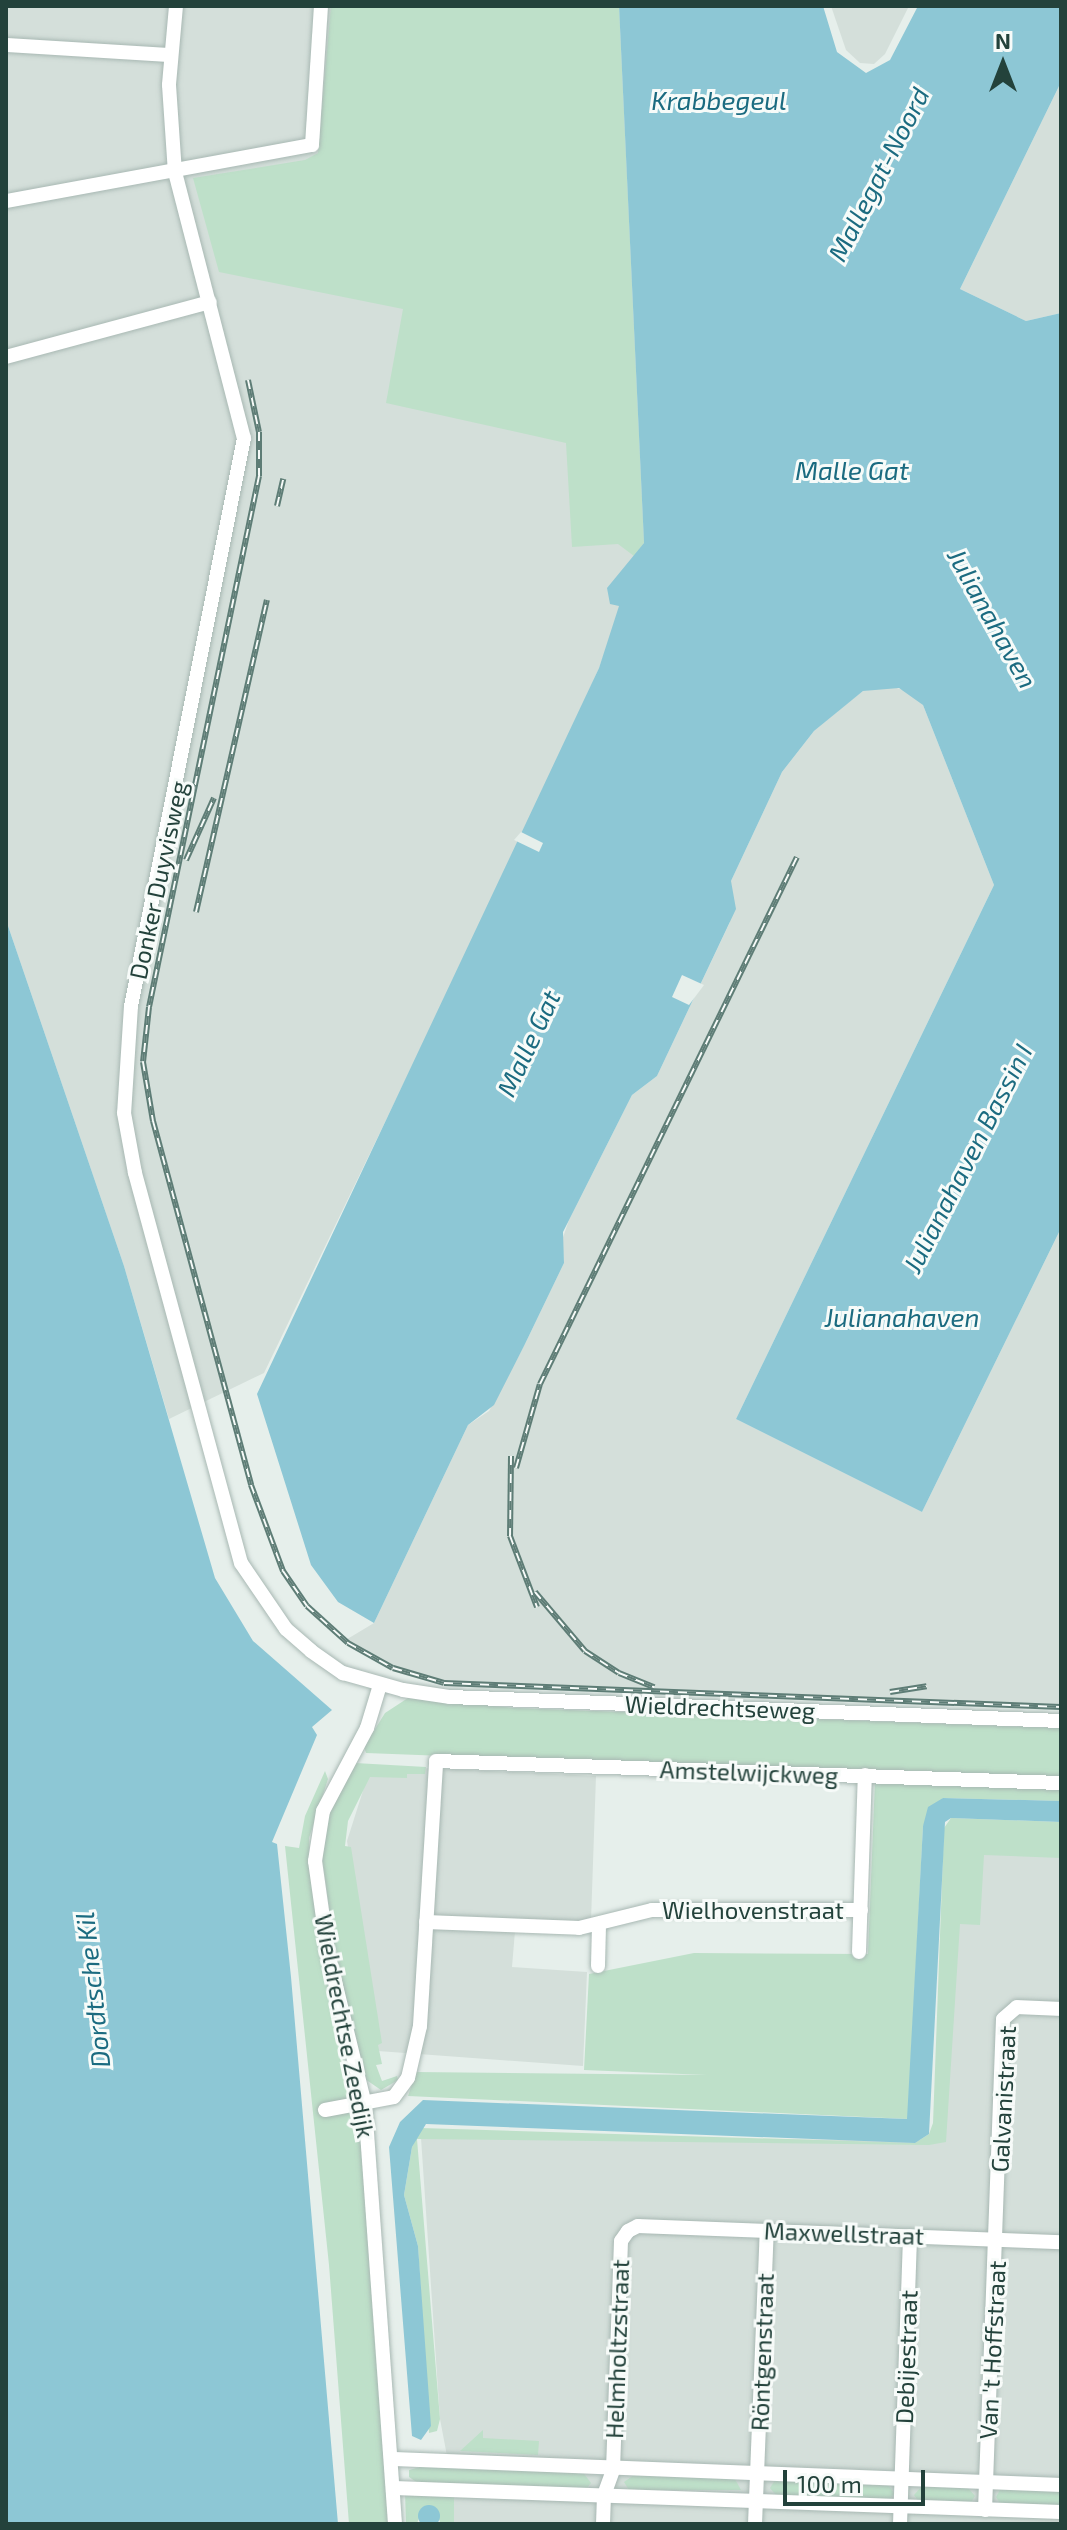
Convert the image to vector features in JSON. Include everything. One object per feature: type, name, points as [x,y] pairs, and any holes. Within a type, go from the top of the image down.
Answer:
[{"type":"street","name":"Donker Duyvisweg","points":[[176,6],[170,55],[175,172],[238,402],[244,438],[242,470],[131,1006],[124,1113],[135,1173],[241,1563],[279,1619],[311,1651],[343,1673],[380,1685]]},
{"type":"street","points":[[6,201],[312,145],[321,6]]},
{"type":"street","points":[[6,45],[170,55]]},
{"type":"street","points":[[6,357],[210,302]]},
{"type":"street","name":"Wieldrechtseweg","points":[[380,1685],[450,1697],[1061,1721]]},
{"type":"street","name":"Wieldrechtse Zeedijk","points":[[380,1685],[367,1728],[331,1791],[315,1838],[328,1953],[365,2105],[394,2459],[395,2524]]},
{"type":"street","name":"Amstelwijckweg","points":[[426,1922],[436,1761],[1061,1783]]},
{"type":"street","points":[[859,1952],[865,1775]]},
{"type":"street","name":"Wielhovenstraat","points":[[426,1922],[599,1926],[652,1910],[861,1910]]},
{"type":"street","points":[[325,2110],[365,2105],[394,2097],[408,2078],[420,2026],[426,1922]]},
{"type":"street","points":[[598,1966],[599,1926]]},
{"type":"street","name":"Galvanistraat","points":[[997,2239],[1003,2019],[1017,2007],[1061,2009]]},
{"type":"street","name":"Maxwellstraat","points":[[628,2231],[638,2226],[1061,2242]]},
{"type":"street","name":"Röntgenstraat","points":[[755,2524],[767,2230]]},
{"type":"street","name":"Helmholtzstraat","points":[[603,2524],[604,2495],[613,2470],[621,2250],[628,2231]]},
{"type":"street","name":"Debijestraat","points":[[900,2524],[910,2236]]},
{"type":"street","name":"Van 't Hoffstraat","points":[[985,2510],[997,2239]]},
{"type":"street","points":[[394,2459],[613,2470],[1061,2485]]},
{"type":"street","points":[[394,2488],[985,2510],[1044,2518],[1061,2512]]},
{"type":"shaded area","points":[[6,6],[619,6],[644,543],[599,668],[524,834],[264,1373],[169,1419],[124,1266],[6,920]]},
{"type":"shaded area","points":[[831,6],[909,6],[885,54],[874,64],[860,63],[846,50]]},
{"type":"shaded area","points":[[1061,82],[1061,313],[1026,321],[960,289]]},
{"type":"shaded area","points":[[889,686],[911,692],[923,705],[994,885],[736,1419],[922,1512],[1061,1228],[1061,1707],[479,1686],[409,1674],[344,1641],[374,1623],[468,1425],[489,1411],[525,1344],[564,1263],[562,1240],[569,1220],[632,1095],[657,1076],[730,922],[731,881],[782,772],[814,731],[845,705],[863,691]]},
{"type":"shaded area","points":[[429,1768],[596,1776],[591,1921],[516,1919],[512,1967],[587,1972],[583,2066],[378,2051],[347,1841],[368,1775]]},
{"type":"shaded area","points":[[957,1844],[1061,1847],[1061,2524],[454,2524],[454,2493],[440,2419],[421,2138],[939,2140]]},
{"type":"green space","points":[[331,6],[619,6],[644,543],[634,556],[618,544],[572,547],[566,443],[386,403],[403,309],[219,272],[193,178],[305,160],[318,153]]},
{"type":"green space","points":[[408,1698],[514,1708],[1061,1728],[1061,1779],[366,1753],[364,1747],[385,1713]]},
{"type":"green space","points":[[355,1763],[426,1767],[425,1774],[407,1774],[407,1778],[370,1777],[348,1821],[345,1846],[351,1847],[382,2043],[378,2045],[382,2064],[376,2065],[382,2081],[397,2076],[398,2080],[381,2090],[365,2079],[336,1958],[322,1856],[325,1821]]},
{"type":"green space","points":[[325,1771],[328,1779],[309,1838],[311,1878],[322,1959],[366,2161],[389,2524],[349,2524],[329,2265],[285,1846],[299,1848],[305,1816]]},
{"type":"green space","points":[[875,1780],[1061,1787],[1061,1801],[943,1798],[923,1826],[908,2119],[408,2096],[416,2072],[707,2075],[584,2070],[589,1974],[694,1953],[868,1954]]},
{"type":"green space","points":[[951,1818],[1061,1822],[1061,1858],[984,1855],[980,1925],[960,1924],[946,2142],[929,2145],[417,2139],[440,2419],[437,2431],[429,2433],[418,2246],[404,2195],[412,2147],[421,2128],[915,2143],[929,2134],[933,2123],[944,1828]]},
{"type":"green space","points":[[483,2430],[483,2438],[539,2441],[538,2455],[460,2451]]},
{"type":"green space","points":[[424,2466],[582,2471],[591,2483],[586,2489],[418,2483],[409,2477],[409,2470]]},
{"type":"green space","points":[[634,2475],[735,2479],[741,2490],[629,2490],[624,2482]]},
{"type":"green space","points":[[775,2480],[889,2486],[894,2493],[889,2501],[776,2495],[770,2488]]},
{"type":"green space","points":[[922,2486],[968,2488],[975,2496],[970,2504],[919,2502],[914,2495]]},
{"type":"green space","points":[[1001,2488],[1061,2489],[1061,2507],[1001,2505],[996,2497]]},
{"type":"green space","points":[[405,2492],[454,2494],[454,2524],[441,2524],[433,2506],[422,2508],[417,2524],[406,2524]]},
{"type":"water","name":"Malle Gat","points":[[619,6],[823,6],[837,52],[866,73],[890,60],[918,6],[1061,6],[1061,82],[960,289],[1026,321],[1061,313],[1061,1228],[922,1512],[736,1419],[994,885],[923,705],[899,688],[863,691],[814,731],[782,772],[731,881],[736,909],[657,1076],[632,1095],[563,1232],[564,1263],[525,1344],[494,1405],[468,1425],[374,1623],[338,1602],[311,1565],[257,1394],[599,668],[619,606],[610,604],[607,588],[644,543]]},
{"type":"water","name":"Dordtsche Kil","points":[[6,920],[124,1266],[215,1578],[253,1641],[332,1710],[312,1727],[317,1735],[272,1842],[277,1844],[291,1977],[338,2524],[6,2524]]},
{"type":"water","points":[[943,1798],[1061,1801],[1061,1822],[951,1818],[945,1822],[929,2134],[915,2143],[426,2124],[412,2147],[404,2195],[418,2246],[431,2426],[421,2440],[412,2436],[389,2147],[400,2122],[423,2100],[907,2119],[923,1826],[928,1807]]},
{"type":"water","points":[[429,2505],[437,2508],[440,2516],[437,2524],[429,2527],[421,2524],[418,2516],[421,2508]]},
{"type":"pier","points":[[521,832],[543,843],[539,852],[514,840]]},
{"type":"pier","points":[[682,975],[704,985],[689,1005],[672,997]]},
{"type":"railway","points":[[248,380],[259,432],[259,476],[149,1007],[143,1062],[153,1121],[251,1485],[283,1571],[307,1606],[348,1643],[393,1668],[444,1683],[1061,1707]]},
{"type":"railway","points":[[277,506],[283,479]]},
{"type":"railway","points":[[196,912],[267,600]]},
{"type":"railway","points":[[186,860],[214,798]]},
{"type":"railway","points":[[516,1468],[540,1384],[797,857]]},
{"type":"railway","points":[[511,1456],[510,1536],[537,1607]]},
{"type":"railway","points":[[535,1592],[585,1651],[619,1673],[654,1687]]},
{"type":"railway","points":[[890,1692],[927,1686]]},
{"type":"water label","name":"Krabbegeul","points":[[719,100]]},
{"type":"water label","name":"Mallegat-Noord","points":[[878,174]]},
{"type":"water label","name":"Julianahaven","points":[[993,618]]},
{"type":"water label","name":"Julianahaven Bassin I","points":[[967,1158]]},
{"type":"water label","name":"Julianahaven","points":[[902,1317]]}]
